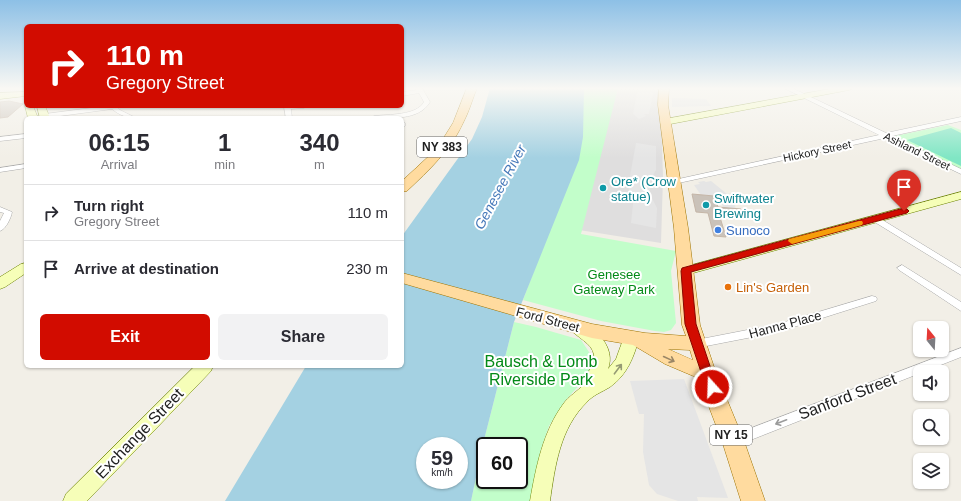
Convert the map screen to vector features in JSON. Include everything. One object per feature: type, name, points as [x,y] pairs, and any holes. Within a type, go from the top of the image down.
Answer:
[{"type":"main road","name":"NY 383","points":[[404,174],[422,157],[439,135],[452,111]]},
{"type":"main road","name":"NY 383","points":[[404,186],[428,164],[447,141],[462,111]]},
{"type":"main road","name":"NY 15","points":[[664,111],[686,271],[691,324],[706,374],[733,440],[753,501]]},
{"type":"main road","name":"Ford Street","points":[[404,279],[592,331],[634,338],[696,344]]},
{"type":"main road","points":[[634,338],[659,354],[684,366],[706,374]]},
{"type":"street","points":[[51,116],[80,111]]},
{"type":"street","points":[[119,111],[129,116]]},
{"type":"street","points":[[399,116],[416,111]]},
{"type":"street","points":[[665,122],[722,111]]},
{"type":"street","name":"Ashland Street","points":[[835,111],[961,172]]},
{"type":"street","name":"Hickory Street","points":[[674,182],[961,119]]},
{"type":"street","points":[[0,139],[24,136]]},
{"type":"street","points":[[0,170],[24,166]]},
{"type":"street","points":[[686,271],[961,195]]},
{"type":"street","points":[[0,209],[8,212],[7,217],[0,228]]},
{"type":"street","points":[[876,219],[961,272]]},
{"type":"street","points":[[902,268],[961,307]]},
{"type":"street","points":[[0,285],[24,269]]},
{"type":"street","name":"Hanna Place","points":[[696,344],[778,328],[872,299]]},
{"type":"street","points":[[571,325],[596,342],[602,352],[603,360],[601,368],[590,382],[590,388]]},
{"type":"street","points":[[540,501],[550,450],[558,427],[569,410],[590,388],[610,378],[620,368],[634,338]]},
{"type":"street","name":"Sanford Street","points":[[733,440],[961,352]]},
{"type":"street","name":"Exchange Street","points":[[74,501],[203,368]]},
{"type":"shaded area","points":[[608,111],[658,111],[661,114],[663,177],[661,243],[579,230]]},
{"type":"shaded area","points":[[634,111],[650,111],[649,114],[644,114],[646,116],[639,119],[633,114]]},
{"type":"shaded area","points":[[636,143],[656,146],[656,170],[652,177],[650,194],[657,208],[656,228],[631,223],[633,204],[628,187]]},
{"type":"shaded area","points":[[711,181],[727,194],[735,193],[746,202],[734,203],[736,209],[723,208],[722,204],[717,204],[714,196],[701,195],[694,185],[700,184],[698,182]]},
{"type":"shaded area","points":[[684,379],[728,498],[697,497],[698,501],[678,501],[657,494],[649,485],[643,452],[644,414],[639,414],[630,381]]},
{"type":"green space","name":"Genesee Gateway Park","points":[[579,111],[612,111],[581,234],[676,251],[671,271],[676,323],[671,330],[664,332],[655,331],[601,321],[523,300],[535,268]]},
{"type":"green space","points":[[948,125],[961,130],[961,171],[890,137]]},
{"type":"green space","points":[[951,128],[961,133],[961,166],[907,140]]},
{"type":"green space","name":"Bausch & Lomb Riverside Park","points":[[514,322],[581,340],[591,355],[598,353],[593,370],[564,402],[549,426],[541,449],[530,501],[471,501],[476,478],[476,489],[528,489],[528,437],[485,437]]},
{"type":"water","name":"Genesee River","points":[[484,111],[584,111],[583,137],[579,160],[514,322],[485,437],[476,437],[476,478],[471,501],[225,501],[305,368],[404,368],[404,233],[472,139]]},
{"type":"building","points":[[0,111],[14,111],[8,117],[0,118]]},
{"type":"building","name":"Swiftwater Brewing","points":[[692,194],[714,196],[718,207],[741,209],[743,216],[719,214],[726,237],[714,236],[708,213],[696,212]]},
{"type":"slow traffic","points":[[792,241],[859,223]]},
{"type":"place","name":"Ore* (Crow statue)","points":[[603,188]]},
{"type":"place","name":"Swiftwater Brewing","points":[[706,205]]},
{"type":"place","name":"Sunoco","points":[[718,230]]},
{"type":"place","name":"Lin's Garden","points":[[728,287]]},
{"type":"route","points":[[712,387],[706,374],[691,324],[686,271],[904,211]]}]
